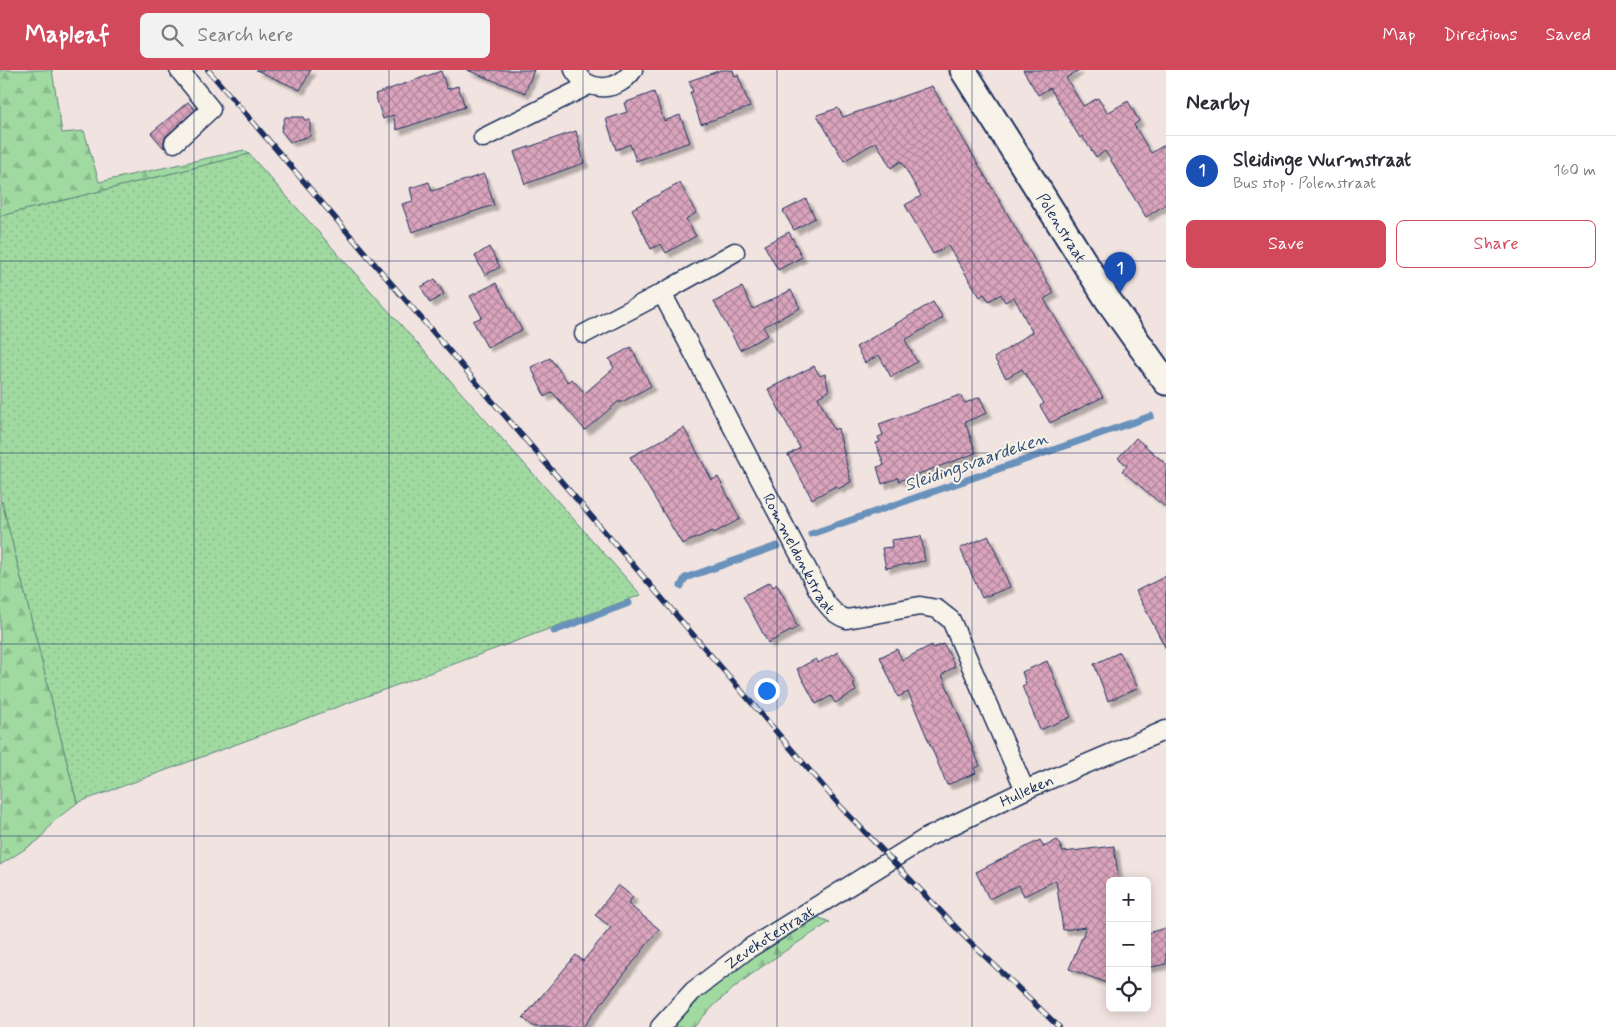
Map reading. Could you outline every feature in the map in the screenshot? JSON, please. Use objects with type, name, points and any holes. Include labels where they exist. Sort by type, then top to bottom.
[{"type":"main road","name":"Polenstraat","points":[[963,70],[1108,300],[1166,382]]},
{"type":"street","points":[[174,143],[211,109],[179,70]]},
{"type":"street","points":[[574,70],[588,84],[600,88],[612,87],[622,83],[633,70]]},
{"type":"street","points":[[483,138],[588,84]]},
{"type":"street","points":[[584,334],[735,252]]},
{"type":"street","name":"Rommeldonkstraat","points":[[662,293],[828,605],[838,616],[847,619],[920,606],[936,609],[951,620],[1025,790]]},
{"type":"street","name":"Hulleken","points":[[889,860],[961,820],[1025,790],[1166,730]]},
{"type":"street","name":"Zevekotestraat","points":[[660,1027],[693,991],[748,948],[889,860]]},
{"type":"green space","points":[[0,70],[52,70],[62,133],[84,131],[99,182],[244,150],[249,154],[0,216]]},
{"type":"green space","points":[[249,154],[641,595],[77,803],[2,502],[0,502],[0,216]]},
{"type":"green space","points":[[2,502],[77,803],[54,821],[39,840],[0,865],[0,503]]},
{"type":"green space","points":[[814,916],[830,922],[775,957],[741,982],[724,996],[694,1027],[669,1027],[706,988],[751,955]]},
{"type":"building","points":[[256,70],[311,70],[300,90]]},
{"type":"building","points":[[467,70],[534,70],[525,93]]},
{"type":"building","points":[[721,70],[733,70],[735,76],[738,75],[750,107],[701,124],[690,92],[693,92],[689,81]]},
{"type":"building","points":[[1023,70],[1079,70],[1066,78],[1083,106],[1098,98],[1107,113],[1128,101],[1139,121],[1134,125],[1151,153],[1166,144],[1166,204],[1146,217],[1105,151],[1096,157],[1082,136],[1080,138],[1050,88],[1038,95]]},
{"type":"building","points":[[441,71],[447,89],[458,86],[465,107],[397,130],[393,115],[383,119],[375,94]]},
{"type":"building","points":[[932,86],[1054,293],[1044,299],[1103,397],[1050,423],[1040,406],[1044,403],[1022,369],[1006,378],[994,358],[1032,332],[1014,297],[1005,302],[1001,294],[989,301],[984,294],[980,297],[948,246],[933,254],[905,205],[921,196],[901,161],[891,168],[876,142],[844,161],[817,115],[838,108],[843,117]]},
{"type":"building","points":[[654,92],[664,121],[680,115],[690,142],[636,161],[630,144],[616,150],[606,119],[627,112],[624,103]]},
{"type":"building","points":[[188,102],[195,110],[166,136],[164,148],[151,133]]},
{"type":"building","points":[[285,117],[304,117],[304,120],[310,120],[310,136],[290,142],[281,131]]},
{"type":"building","points":[[576,131],[584,163],[525,184],[514,152]]},
{"type":"building","points":[[484,174],[494,205],[412,232],[402,204],[413,201],[410,188],[429,182],[432,191]]},
{"type":"building","points":[[680,183],[696,213],[686,219],[696,236],[666,253],[661,244],[651,249],[632,209]]},
{"type":"building","points":[[806,199],[815,218],[794,230],[783,211]]},
{"type":"building","points":[[789,232],[802,257],[778,270],[764,245]]},
{"type":"building","points":[[489,247],[500,267],[485,275],[475,256]]},
{"type":"building","points":[[435,279],[444,294],[430,303],[421,287]]},
{"type":"building","points":[[496,283],[522,330],[487,347],[473,321],[482,317],[470,296]]},
{"type":"building","points":[[742,287],[753,309],[791,290],[800,308],[763,327],[768,335],[740,350],[714,302]]},
{"type":"building","points":[[933,302],[943,318],[905,340],[917,362],[891,377],[879,355],[865,363],[856,347]]},
{"type":"building","points":[[631,347],[651,386],[620,403],[619,401],[585,430],[552,392],[545,397],[531,367],[550,358],[568,382],[572,379],[585,393],[614,368],[609,359]]},
{"type":"building","points":[[814,366],[820,376],[825,374],[829,391],[818,397],[834,430],[838,428],[851,482],[838,489],[836,486],[812,499],[788,455],[800,448],[768,389]]},
{"type":"building","points":[[960,395],[965,403],[980,397],[987,413],[965,422],[976,453],[899,481],[898,478],[882,484],[877,467],[884,465],[876,443],[880,442],[878,437],[883,435],[879,424]]},
{"type":"building","points":[[684,428],[712,480],[718,477],[740,519],[714,533],[713,531],[682,544],[630,457]]},
{"type":"building","points":[[1136,438],[1166,464],[1166,508],[1122,471],[1127,465],[1118,458]]},
{"type":"building","points":[[921,536],[925,561],[886,568],[882,548],[892,547],[891,540]]},
{"type":"building","points":[[989,536],[1010,587],[982,598],[960,548]]},
{"type":"building","points":[[1166,576],[1166,649],[1136,591]]},
{"type":"building","points":[[770,582],[773,587],[777,584],[798,627],[768,643],[743,596]]},
{"type":"building","points":[[944,644],[955,666],[942,675],[980,766],[974,768],[976,773],[947,785],[908,692],[898,697],[880,657],[897,649],[902,660],[932,645],[933,648]]},
{"type":"building","points":[[838,652],[855,683],[853,684],[856,691],[835,703],[831,696],[816,704],[797,669],[816,659],[818,663]]},
{"type":"building","points":[[1120,652],[1138,688],[1108,701],[1094,664]]},
{"type":"building","points":[[1047,661],[1071,717],[1040,730],[1022,686],[1026,684],[1022,672]]},
{"type":"building","points":[[1040,840],[1044,847],[1057,840],[1063,852],[1114,846],[1118,877],[1106,877],[1106,983],[1069,969],[1086,927],[1063,930],[1056,880],[1024,896],[1019,885],[989,899],[976,872]]},
{"type":"building","points":[[618,885],[633,897],[628,904],[659,929],[583,1027],[534,1027],[523,1018],[576,955],[583,961],[611,927],[595,915]]},
{"type":"building","points":[[1166,928],[1166,964],[1151,967],[1151,932]]},
{"type":"waterway","name":"Sleidingsvaardeken","points":[[811,534],[1151,416]]},
{"type":"waterway","name":"Sleidingsvaardeken","points":[[681,586],[685,578],[777,546]]},
{"type":"waterway","name":"Sleidingsvaardeken","points":[[554,631],[629,603]]},
{"type":"railway","points":[[208,70],[841,807],[968,940],[1059,1027]]},
{"type":"place","name":"Sleidinge Wurmstraat","points":[[1120,293]]}]
